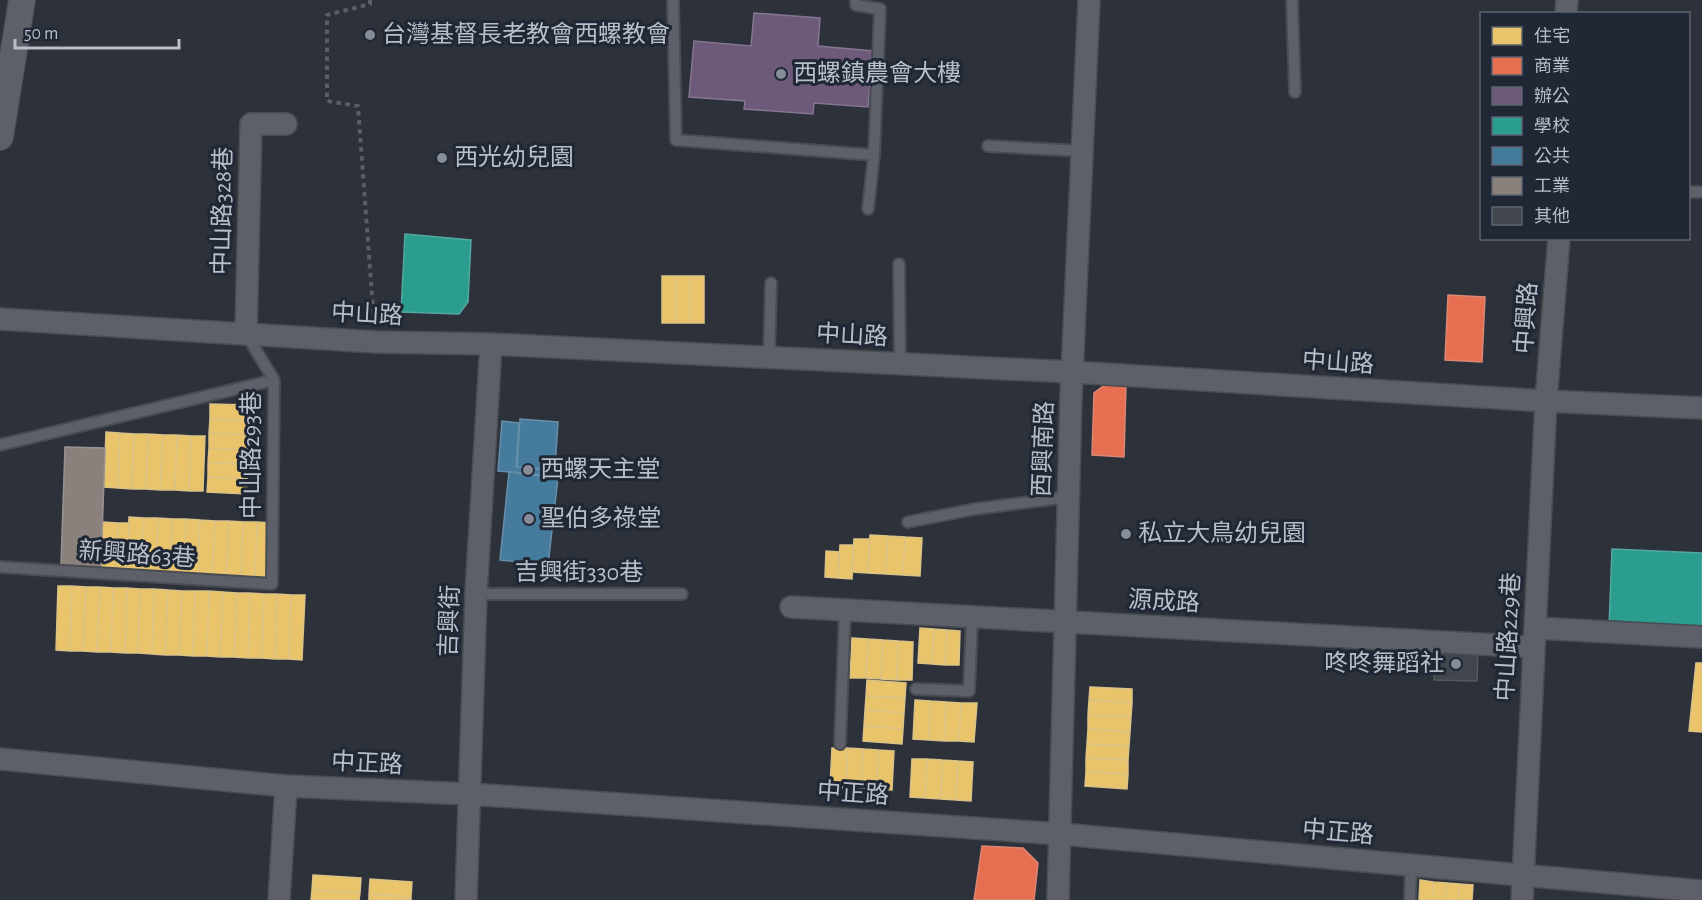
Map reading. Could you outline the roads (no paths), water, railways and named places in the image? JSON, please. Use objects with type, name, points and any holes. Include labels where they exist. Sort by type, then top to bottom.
[{"type":"street","points":[[0,137],[2,106],[22,0]]},
{"type":"street","name":"西興南路","points":[[1058,900],[1072,372],[1089,0]]},
{"type":"street","name":"中山路328巷","points":[[246,334],[251,124],[286,124]]},
{"type":"street","name":"中興路","points":[[1546,401],[1559,240]]},
{"type":"street","name":"中山路","points":[[0,319],[376,342],[491,344],[1072,372],[1546,401],[1702,408]]},
{"type":"street","name":"吉興街","points":[[466,900],[476,594],[491,344]]},
{"type":"street","name":"中山路229巷","points":[[1522,900],[1546,401]]},
{"type":"street","name":"源成路","points":[[791,607],[1066,623],[1534,638],[1702,637]]},
{"type":"street","name":"中正路","points":[[0,759],[286,786],[470,794],[1061,834],[1702,891]]},
{"type":"street","points":[[279,900],[286,786]]},
{"type":"lane","points":[[673,0],[676,140],[874,155]]},
{"type":"lane","points":[[856,0],[856,5],[880,9],[874,155],[868,209]]},
{"type":"lane","points":[[1292,0],[1295,92]]},
{"type":"lane","points":[[988,146],[1082,151]]},
{"type":"lane","points":[[899,264],[900,364]]},
{"type":"lane","points":[[769,358],[771,283]]},
{"type":"lane","name":"中山路293巷","points":[[246,334],[274,380],[272,585]]},
{"type":"lane","points":[[0,445],[274,380]]},
{"type":"lane","points":[[908,522],[975,509],[1068,497]]},
{"type":"lane","name":"新興路63巷","points":[[0,567],[272,585]]},
{"type":"lane","name":"吉興街330巷","points":[[476,594],[682,594]]},
{"type":"lane","points":[[840,744],[845,610]]},
{"type":"lane","points":[[916,689],[969,691],[972,618]]},
{"type":"lane","points":[[1410,900],[1411,865]]},
{"type":"place","name":"台灣基督長老教會西螺教會","points":[[370,35]]},
{"type":"place","name":"西螺鎮農會大樓","points":[[781,74]]},
{"type":"place","name":"西光幼兒園","points":[[442,158]]},
{"type":"place","name":"西螺天主堂","points":[[528,470]]},
{"type":"place","name":"聖伯多祿堂","points":[[529,519]]},
{"type":"place","name":"私立大鳥幼兒園","points":[[1126,534]]},
{"type":"place","name":"咚咚舞蹈社","points":[[1456,664]]}]
